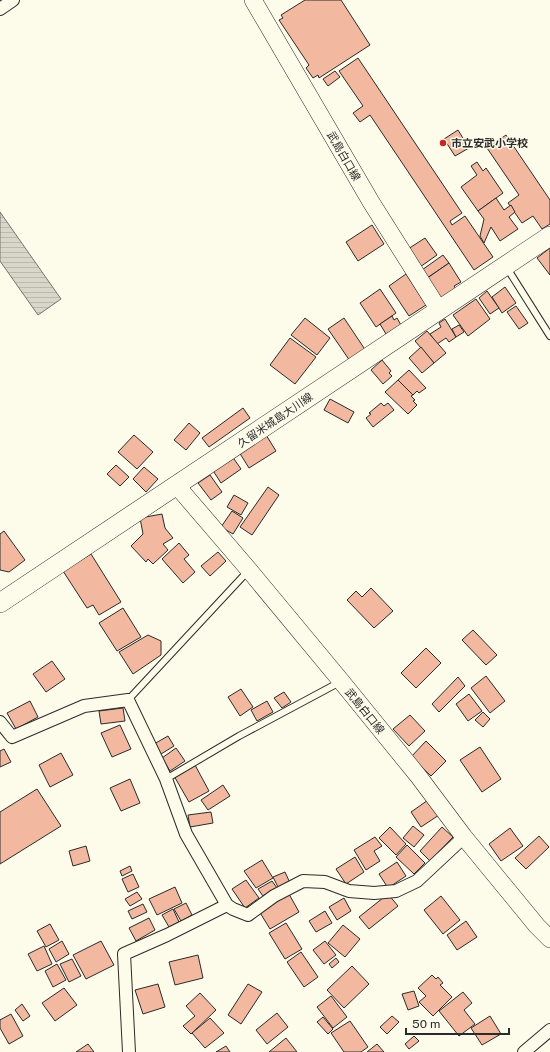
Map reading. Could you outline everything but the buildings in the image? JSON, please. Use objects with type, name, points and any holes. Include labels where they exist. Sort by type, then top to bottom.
[{"type":"main road","name":"武島白口線","points":[[253,0],[371,202],[439,310]]},
{"type":"main road","name":"久留米城島大川線","points":[[0,603],[550,236]]},
{"type":"main road","name":"武島白口線","points":[[176,486],[249,570],[341,681],[419,777],[464,837],[537,926],[550,939]]},
{"type":"street","points":[[0,9],[13,0]]},
{"type":"street","points":[[0,722],[12,737],[84,706],[128,700],[166,779],[186,834],[227,905],[248,915],[274,896],[303,881],[325,882],[349,891],[396,891],[417,881],[464,837]]},
{"type":"street","points":[[129,1052],[124,954],[167,935],[227,905]]},
{"type":"street","points":[[524,1052],[550,1030]]},
{"type":"lane","points":[[506,266],[550,336]]},
{"type":"lane","points":[[128,700],[249,570]]},
{"type":"lane","points":[[166,779],[239,736],[341,681]]},
{"type":"shaded area","points":[[0,212],[61,299],[38,315],[0,261]]},
{"type":"place","name":"市立安武小学校","points":[[443,143]]}]
